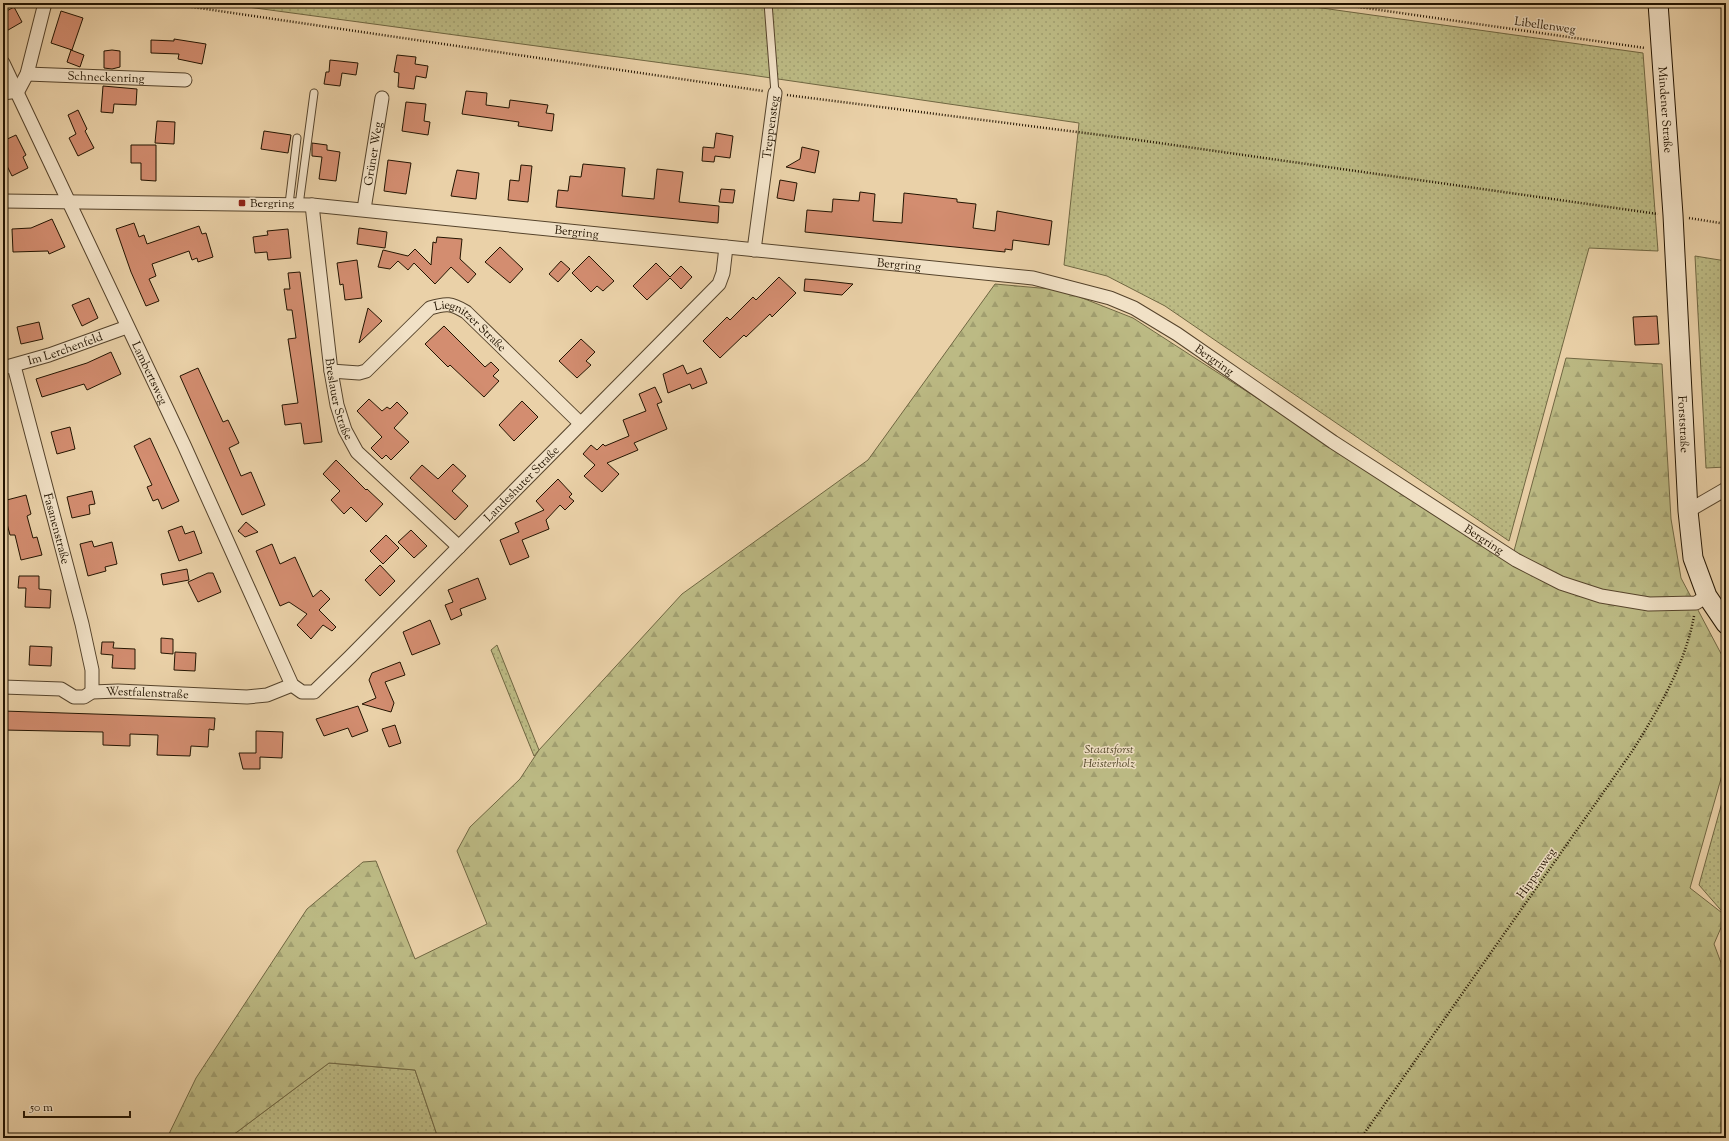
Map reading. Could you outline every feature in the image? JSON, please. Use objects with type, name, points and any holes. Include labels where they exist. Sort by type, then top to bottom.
[{"type":"street","points":[[3,93],[18,91],[27,74],[45,3]]},
{"type":"street","name":"Mindener Straße","points":[[1658,3],[1672,216]]},
{"type":"street","name":"Lambertsweg","points":[[3,62],[184,445],[292,685]]},
{"type":"street","name":"Schneckenring","points":[[27,74],[185,80]]},
{"type":"street","name":"Treppensteg","points":[[754,250],[775,93]]},
{"type":"street","name":"Grüner Weg","points":[[364,209],[382,98]]},
{"type":"street","name":"Bergring","points":[[3,201],[300,205],[364,209],[1033,278],[1110,298],[1134,308],[1176,334],[1334,442],[1522,563],[1561,583],[1601,596],[1649,604],[1701,599]]},
{"type":"street","name":"Breslauer Straße","points":[[300,205],[337,405],[345,430],[357,452],[459,547]]},
{"type":"street","name":"Forststraße","points":[[1672,216],[1688,511],[1693,558],[1701,599],[1726,624]]},
{"type":"street","name":"Landeshuter Straße","points":[[292,685],[302,692],[314,692],[459,547],[719,284],[723,273],[726,247]]},
{"type":"street","name":"Liegnitzer Straße","points":[[331,371],[359,372],[366,370],[430,308],[443,304],[454,305],[466,312],[580,423]]},
{"type":"street","name":"Im Lerchenfeld","points":[[9,367],[127,327]]},
{"type":"street","name":"Fasanenstraße","points":[[9,367],[82,624],[92,670],[92,692]]},
{"type":"street","points":[[1688,511],[1726,489]]},
{"type":"street","name":"Westfalenstraße","points":[[3,687],[61,689],[74,697],[84,697],[92,692],[118,691],[247,697],[267,696],[292,685]]},
{"type":"lane","name":"Treppensteg","points":[[768,3],[775,93]]},
{"type":"lane","points":[[300,205],[314,93]]},
{"type":"lane","points":[[297,138],[300,205]]},
{"type":"path","points":[[165,3],[775,93],[1124,138],[1726,224]]},
{"type":"path","name":"Libellenweg","points":[[1331,3],[1661,50]]},
{"type":"path","name":"Hippenweg","points":[[1361,1138],[1637,743],[1658,710],[1687,645],[1701,599]]},
{"type":"green space","points":[[218,3],[1286,3],[1643,53],[1658,251],[1589,248],[1509,541],[1165,306],[1107,276],[1064,265],[1079,123],[744,74]]},
{"type":"green space","points":[[1695,256],[1726,261],[1726,467],[1706,468]]},
{"type":"green space","name":"Staatsforst Heisterholz","points":[[995,284],[1062,290],[1133,318],[1511,562],[1566,358],[1662,364],[1671,519],[1681,578],[1726,663],[1726,761],[1690,888],[1726,916],[1714,944],[1726,976],[1726,1138],[438,1138],[415,1070],[329,1063],[229,1138],[167,1138],[196,1078],[307,909],[363,862],[376,861],[415,959],[487,924],[457,851],[470,827],[520,779],[539,750],[682,594],[868,460]]},
{"type":"green space","points":[[497,645],[539,750],[534,756],[491,650]]},
{"type":"green space","points":[[1726,788],[1726,916],[1699,885]]},
{"type":"green space","points":[[329,1063],[415,1070],[438,1138],[229,1138]]},
{"type":"building","points":[[14,7],[22,22],[3,33],[3,13]]},
{"type":"building","points":[[61,11],[83,18],[72,50],[51,43]]},
{"type":"building","points":[[174,39],[206,44],[202,64],[178,59],[179,54],[151,53],[151,40],[174,41]]},
{"type":"building","points":[[71,50],[84,55],[80,67],[67,62]]},
{"type":"building","points":[[104,51],[120,51],[120,67],[112,69],[104,68]]},
{"type":"building","points":[[397,55],[416,57],[415,64],[428,66],[426,78],[416,76],[414,89],[398,87],[399,73],[394,72]]},
{"type":"building","points":[[330,60],[358,63],[356,75],[342,73],[340,86],[324,84],[326,72],[329,72]]},
{"type":"building","points":[[103,86],[137,89],[136,105],[114,104],[113,113],[101,112]]},
{"type":"building","points":[[466,91],[487,93],[486,105],[509,108],[510,100],[548,105],[546,113],[554,114],[552,131],[518,126],[519,122],[462,114]]},
{"type":"building","points":[[406,102],[426,104],[424,121],[430,122],[428,135],[402,131]]},
{"type":"building","points":[[78,110],[87,129],[85,131],[94,148],[78,156],[69,138],[76,134],[68,115]]},
{"type":"building","points":[[157,121],[175,122],[174,144],[155,143]]},
{"type":"building","points":[[264,131],[291,135],[288,153],[261,149]]},
{"type":"building","points":[[716,133],[733,136],[730,158],[715,156],[714,162],[702,161],[703,147],[714,148]]},
{"type":"building","points":[[16,135],[26,155],[23,157],[28,168],[12,176],[3,158],[3,141]]},
{"type":"building","points":[[312,143],[327,145],[327,150],[340,152],[336,181],[319,179],[322,157],[312,156]]},
{"type":"building","points":[[131,145],[156,145],[156,181],[141,180],[141,163],[131,163]]},
{"type":"building","points":[[802,147],[819,151],[815,173],[786,167],[800,159]]},
{"type":"building","points":[[388,160],[411,163],[406,194],[384,191]]},
{"type":"building","points":[[583,164],[625,168],[622,196],[654,199],[657,169],[683,172],[679,202],[719,206],[718,223],[556,207],[558,190],[568,191],[570,176],[581,177]]},
{"type":"building","points":[[521,165],[532,166],[528,202],[508,200],[510,180],[519,181]]},
{"type":"building","points":[[457,170],[479,173],[476,199],[451,196]]},
{"type":"building","points":[[780,180],[797,183],[794,201],[777,198]]},
{"type":"building","points":[[721,189],[735,190],[733,203],[719,202]]},
{"type":"building","points":[[860,192],[875,194],[873,221],[902,223],[904,193],[957,199],[957,202],[976,204],[973,228],[995,231],[997,211],[1052,221],[1049,245],[1013,240],[1012,250],[1005,249],[1005,252],[805,232],[807,210],[832,212],[833,199],[859,201]]},
{"type":"building","points":[[52,219],[65,247],[49,254],[48,251],[13,252],[12,229],[31,228]]},
{"type":"building","points":[[134,223],[139,237],[144,235],[147,244],[199,226],[202,234],[206,233],[213,257],[198,262],[197,258],[192,260],[189,251],[152,264],[156,276],[149,279],[159,301],[146,306],[131,272],[116,229]]},
{"type":"building","points":[[359,228],[387,232],[385,248],[357,244]]},
{"type":"building","points":[[288,229],[291,258],[268,260],[267,252],[255,253],[253,237],[268,235],[267,231]]},
{"type":"building","points":[[437,237],[462,239],[460,259],[476,274],[468,283],[451,267],[435,284],[414,263],[408,270],[398,261],[390,269],[378,267],[383,250],[408,256],[415,249],[431,265],[433,242],[436,243]]},
{"type":"building","points":[[500,247],[523,269],[510,283],[485,262]]},
{"type":"building","points":[[589,256],[614,281],[603,291],[597,286],[591,292],[572,273]]},
{"type":"building","points":[[357,260],[362,298],[345,300],[343,284],[340,285],[337,263]]},
{"type":"building","points":[[561,261],[570,269],[558,282],[549,274]]},
{"type":"building","points":[[656,263],[670,277],[681,266],[692,277],[681,289],[670,278],[647,300],[633,286]]},
{"type":"building","points":[[300,272],[322,442],[304,444],[301,423],[285,425],[282,405],[298,403],[288,339],[296,338],[292,310],[287,310],[284,289],[290,289],[288,273]]},
{"type":"building","points":[[779,277],[796,293],[772,317],[770,314],[746,337],[744,335],[720,358],[703,341],[727,317],[730,320],[753,297],[756,300]]},
{"type":"building","points":[[805,279],[853,284],[842,295],[804,291]]},
{"type":"building","points":[[89,298],[98,318],[82,326],[72,305]]},
{"type":"building","points":[[368,308],[382,321],[359,343]]},
{"type":"building","points":[[1657,316],[1659,344],[1635,345],[1633,317]]},
{"type":"building","points":[[39,322],[43,339],[21,344],[17,327]]},
{"type":"building","points":[[444,326],[485,367],[491,362],[499,370],[493,376],[499,381],[484,397],[450,365],[448,367],[425,344]]},
{"type":"building","points":[[581,339],[595,352],[586,361],[591,365],[577,378],[559,361]]},
{"type":"building","points":[[111,352],[121,374],[87,390],[84,384],[42,397],[36,379],[87,363]]},
{"type":"building","points":[[683,365],[687,374],[701,368],[707,383],[692,389],[690,384],[668,393],[663,374]]},
{"type":"building","points":[[198,368],[223,422],[228,420],[239,443],[229,448],[241,476],[251,472],[265,505],[242,515],[180,376]]},
{"type":"building","points":[[655,387],[662,402],[657,404],[667,429],[634,443],[638,450],[607,463],[619,474],[602,492],[584,476],[595,465],[583,454],[591,445],[597,450],[603,444],[605,446],[629,436],[623,420],[646,411],[639,394]]},
{"type":"building","points":[[369,399],[382,411],[387,407],[390,409],[397,402],[408,413],[394,428],[409,442],[391,460],[386,455],[382,459],[371,448],[382,437],[357,411]]},
{"type":"building","points":[[522,401],[538,417],[514,441],[499,425]]},
{"type":"building","points":[[70,427],[75,449],[57,454],[51,432]]},
{"type":"building","points":[[150,438],[179,501],[162,509],[158,499],[153,501],[147,487],[152,485],[134,446]]},
{"type":"building","points":[[336,460],[366,490],[367,489],[383,504],[366,522],[351,507],[344,514],[331,500],[340,491],[323,474]]},
{"type":"building","points":[[453,464],[466,476],[452,491],[468,506],[455,520],[410,478],[422,465],[438,479]]},
{"type":"building","points":[[558,479],[572,494],[569,497],[574,501],[565,510],[560,505],[546,520],[549,529],[522,540],[529,557],[510,565],[500,540],[519,532],[515,523],[544,510],[536,501]]},
{"type":"building","points":[[92,491],[95,504],[89,505],[90,514],[72,518],[67,497]]},
{"type":"building","points":[[26,495],[31,514],[27,516],[33,538],[37,537],[42,555],[21,560],[15,535],[10,535],[3,509],[3,501]]},
{"type":"building","points":[[246,522],[258,532],[245,537],[238,531]]},
{"type":"building","points":[[182,526],[185,534],[194,531],[202,553],[179,561],[168,531]]},
{"type":"building","points":[[411,530],[427,546],[414,558],[398,542]]},
{"type":"building","points":[[386,535],[399,548],[383,564],[370,551]]},
{"type":"building","points":[[92,541],[94,547],[112,542],[117,564],[105,567],[106,571],[88,576],[80,544]]},
{"type":"building","points":[[272,544],[280,564],[295,557],[313,597],[321,590],[330,599],[319,610],[336,627],[332,631],[323,625],[311,639],[297,625],[307,614],[289,602],[280,606],[256,551]]},
{"type":"building","points":[[380,565],[395,581],[380,596],[365,580]]},
{"type":"building","points":[[187,569],[189,580],[163,585],[161,574]]},
{"type":"building","points":[[208,573],[213,573],[221,592],[198,602],[188,582]]},
{"type":"building","points":[[19,576],[39,576],[39,589],[51,590],[50,608],[25,607],[26,588],[18,588]]},
{"type":"building","points":[[478,578],[486,599],[460,609],[462,615],[451,620],[445,605],[453,602],[448,590]]},
{"type":"building","points":[[430,620],[440,644],[412,655],[403,632]]},
{"type":"building","points":[[161,638],[173,639],[173,654],[161,653]]},
{"type":"building","points":[[102,642],[114,642],[113,648],[135,649],[135,669],[112,668],[113,655],[101,654]]},
{"type":"building","points":[[30,646],[52,647],[51,666],[29,665]]},
{"type":"building","points":[[175,652],[196,653],[195,671],[174,670]]},
{"type":"building","points":[[400,662],[405,675],[385,682],[394,703],[391,712],[362,704],[376,698],[369,680],[372,673]]},
{"type":"building","points":[[358,706],[368,731],[352,737],[348,728],[324,736],[316,719]]},
{"type":"building","points":[[3,711],[215,718],[214,730],[209,729],[208,747],[191,746],[190,756],[157,755],[158,735],[130,734],[130,746],[103,745],[103,732],[3,730]]},
{"type":"building","points":[[395,725],[401,743],[389,747],[382,729]]},
{"type":"building","points":[[256,731],[283,732],[282,758],[260,757],[260,769],[243,769],[239,753],[256,753]]},
{"type":"place","name":"Bergring","points":[[242,203]]}]
